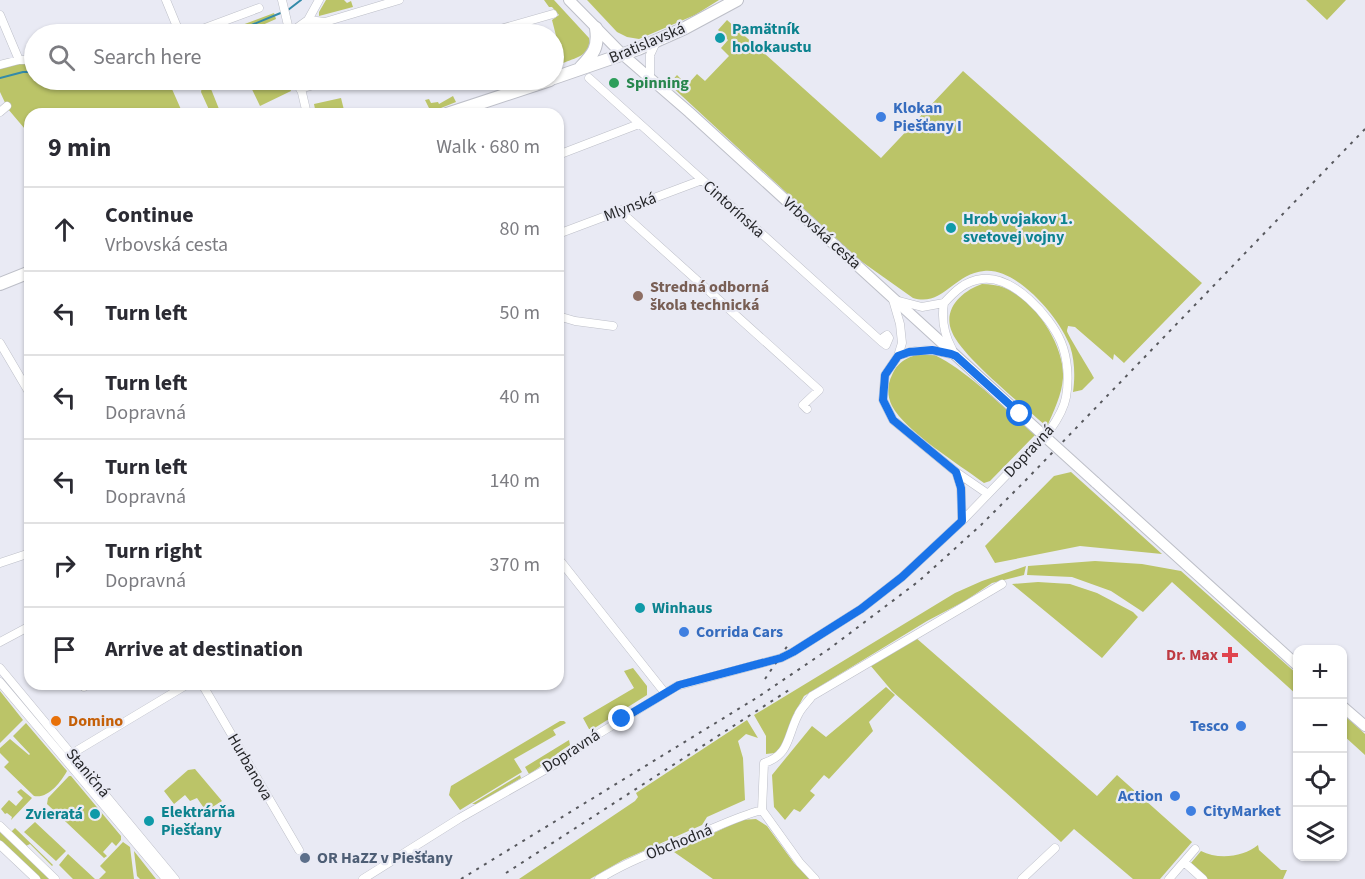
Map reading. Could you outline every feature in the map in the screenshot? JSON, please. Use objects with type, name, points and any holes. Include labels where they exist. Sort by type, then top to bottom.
[{"type":"main road","name":"Vrbovská cesta","points":[[569,0],[622,54],[1293,662]]},
{"type":"main road","name":"Bratislavská","points":[[564,75],[656,41],[737,0]]},
{"type":"main road","points":[[579,69],[594,53],[597,39],[596,28]]},
{"type":"main road","name":"Bratislavská","points":[[470,108],[521,90]]},
{"type":"main road","points":[[0,284],[24,274]]},
{"type":"main road","points":[[1347,710],[1365,726]]},
{"type":"street","points":[[166,0],[176,24]]},
{"type":"street","points":[[282,0],[288,24]]},
{"type":"street","points":[[303,24],[308,20],[320,0]]},
{"type":"street","points":[[308,20],[325,22],[399,0]]},
{"type":"street","points":[[216,24],[259,8]]},
{"type":"street","points":[[518,24],[553,14]]},
{"type":"street","points":[[0,15],[19,60]]},
{"type":"street","points":[[650,78],[650,55],[656,41]]},
{"type":"street","points":[[0,65],[24,60]]},
{"type":"street","name":"Cintorínska","points":[[589,78],[880,340]]},
{"type":"street","points":[[301,90],[305,108]]},
{"type":"street","points":[[0,112],[8,106]]},
{"type":"street","points":[[564,153],[639,124]]},
{"type":"street","name":"Mlynská","points":[[564,232],[702,180]]},
{"type":"street","points":[[620,211],[819,390],[803,405],[807,409]]},
{"type":"street","name":"Dopravná","points":[[363,879],[564,759],[595,736],[665,693],[690,681],[781,658],[793,652],[861,609],[902,577],[962,521],[1038,443],[1058,418],[1066,396],[1068,377],[1065,355],[1058,336],[1044,315],[1028,298],[1006,283],[985,278],[969,282],[944,303]]},
{"type":"street","points":[[892,298],[922,307],[944,303],[942,317],[944,328],[956,356]]},
{"type":"street","points":[[892,298],[898,313],[902,344],[898,356],[885,375],[883,400],[893,420],[956,472],[988,494]]},
{"type":"street","points":[[564,318],[613,326]]},
{"type":"street","points":[[0,343],[24,384]]},
{"type":"street","points":[[898,356],[925,350],[956,356]]},
{"type":"street","points":[[956,472],[961,488],[962,521]]},
{"type":"street","points":[[0,564],[24,555]]},
{"type":"street","points":[[564,566],[665,693]]},
{"type":"street","points":[[815,879],[800,863],[762,810],[764,763],[773,760],[784,750],[799,713],[813,696],[1002,584]]},
{"type":"street","points":[[0,642],[24,629]]},
{"type":"street","name":"Staničná","points":[[0,668],[166,879]]},
{"type":"street","name":"Staničná","points":[[0,682],[175,879]]},
{"type":"street","points":[[68,756],[178,690]]},
{"type":"street","name":"Hurbanova","points":[[206,690],[299,850]]},
{"type":"street","name":"Obchodná","points":[[599,879],[620,866],[740,816],[762,810]]},
{"type":"street","points":[[0,826],[55,879]]},
{"type":"street","points":[[0,845],[36,879]]},
{"type":"street","points":[[1022,879],[1054,848]]},
{"type":"street","points":[[1169,879],[1195,849]]},
{"type":"street","points":[[1184,862],[1203,879]]},
{"type":"green space","points":[[326,0],[344,0],[347,3],[351,1],[353,7],[319,16]]},
{"type":"green space","points":[[544,0],[554,0],[589,38],[590,43],[586,52],[564,63],[564,24],[553,24],[552,20],[559,15],[552,7],[549,7]]},
{"type":"green space","points":[[587,0],[719,0],[695,15],[639,39],[617,32]]},
{"type":"green space","points":[[1306,0],[1346,0],[1327,20]]},
{"type":"green space","points":[[274,13],[276,19],[265,24],[245,24]]},
{"type":"green space","points":[[727,20],[881,158],[963,71],[1202,283],[1124,363],[1114,354],[1113,360],[1075,327],[1068,326],[1068,334],[1094,378],[1082,390],[1073,392],[1073,358],[1065,335],[1036,296],[1023,286],[997,272],[984,271],[973,273],[932,298],[923,300],[913,298],[858,259],[669,84],[677,75],[687,85],[697,74],[705,81],[729,56],[721,48],[728,40],[718,30]]},
{"type":"green space","points":[[24,63],[24,90],[172,90],[180,108],[24,108],[24,128],[8,109],[0,92],[0,68]]},
{"type":"green space","points":[[201,90],[211,90],[219,108],[208,108]]},
{"type":"green space","points":[[252,90],[291,90],[291,91],[260,106]]},
{"type":"green space","points":[[453,96],[456,102],[441,108],[429,108],[425,100],[429,99],[431,103],[438,102],[439,104]]},
{"type":"green space","points":[[341,98],[344,108],[315,108],[314,104]]},
{"type":"green space","points":[[982,284],[1005,288],[1027,303],[1046,326],[1059,352],[1063,378],[1059,397],[1047,427],[968,355],[952,332],[950,316],[956,302],[967,291]]},
{"type":"green space","points":[[930,353],[943,359],[970,378],[1035,435],[990,481],[984,483],[920,437],[892,406],[888,387],[898,365],[907,358]]},
{"type":"green space","points":[[1071,472],[1162,554],[1080,546],[995,563],[985,546],[1054,476]]},
{"type":"green space","points":[[1095,561],[1142,564],[1181,571],[1293,670],[1293,691],[1172,582],[1143,612],[1111,591],[1072,577],[1027,575],[1028,566]]},
{"type":"green space","points":[[1026,566],[1024,575],[992,583],[804,696],[792,718],[783,745],[775,753],[766,754],[766,736],[754,715],[955,593]]},
{"type":"green space","points":[[1038,582],[1070,584],[1097,593],[1138,617],[1102,658],[1012,584]]},
{"type":"green space","points":[[915,637],[1097,796],[1117,775],[1192,842],[1160,879],[1133,879],[1074,829],[1061,842],[892,691],[870,665]]},
{"type":"green space","points":[[633,668],[647,686],[647,695],[593,729],[589,729],[583,718],[634,688],[624,671]]},
{"type":"green space","points":[[886,687],[895,695],[869,722],[873,731],[829,779],[824,775],[810,791],[815,795],[800,812],[794,809],[785,820],[774,807],[772,775],[812,726],[826,737]]},
{"type":"green space","points":[[0,691],[23,720],[0,743]]},
{"type":"green space","points":[[1347,718],[1365,734],[1365,755],[1347,739]]},
{"type":"green space","points":[[747,720],[758,738],[746,734],[738,741],[743,758],[745,800],[707,817],[702,825],[623,860],[590,879],[519,879],[635,801],[638,797],[636,793]]},
{"type":"green space","points":[[560,721],[566,723],[553,730],[556,735],[514,759],[522,772],[460,810],[449,795],[451,786]]},
{"type":"green space","points":[[26,723],[67,771],[54,789],[44,795],[34,796],[4,767],[9,762],[0,753],[0,748],[10,739],[30,754],[13,736]]},
{"type":"green space","points":[[569,740],[570,745],[529,774],[525,767]]},
{"type":"green space","points":[[195,769],[222,801],[206,811],[197,798],[190,801],[185,795],[174,804],[164,791],[188,770]]},
{"type":"green space","points":[[520,775],[521,778],[477,804],[472,804]]},
{"type":"green space","points":[[69,776],[121,836],[116,846],[112,842],[103,852],[107,856],[104,858],[47,804],[48,798]]},
{"type":"green space","points":[[21,789],[32,798],[11,820],[12,817],[1,809],[9,800],[16,806],[23,798],[17,792]]},
{"type":"green space","points":[[756,819],[767,826],[794,863],[810,879],[713,879],[674,852],[741,820]]},
{"type":"green space","points":[[35,822],[66,851],[56,861],[24,832]]},
{"type":"green space","points":[[15,828],[52,866],[30,844],[26,846],[11,832]]},
{"type":"green space","points":[[0,832],[50,879],[41,879],[0,840]]},
{"type":"green space","points":[[123,842],[130,847],[134,879],[99,879],[106,872],[100,866]]},
{"type":"green space","points":[[1258,845],[1259,850],[1281,870],[1287,870],[1283,879],[1208,879],[1190,864],[1201,851],[1215,856],[1231,856],[1246,852]]},
{"type":"green space","points":[[134,851],[156,879],[140,879],[137,876]]},
{"type":"green space","points":[[68,854],[95,879],[73,879],[59,865]]},
{"type":"waterway","points":[[288,10],[301,0]]},
{"type":"waterway","points":[[254,24],[283,12]]},
{"type":"waterway","points":[[0,78],[24,72]]},
{"type":"railway","points":[[461,879],[758,697],[829,649],[919,581],[1023,483],[1365,129]]},
{"type":"railway","points":[[765,679],[788,645]]},
{"type":"railway","points":[[506,873],[789,690]]},
{"type":"place","name":"Pamätník holokaustu","points":[[720,38]]},
{"type":"place","name":"Spinning","points":[[614,83]]},
{"type":"place","name":"Klokan Piešťany I","points":[[881,117]]},
{"type":"place","name":"Hrob vojakov 1. svetovej vojny","points":[[951,228]]},
{"type":"place","name":"Stredná odborná škola technická","points":[[638,296]]},
{"type":"place","name":"Winhaus","points":[[640,608]]},
{"type":"place","name":"Corrida Cars","points":[[684,632]]},
{"type":"place","name":"Dr. Max","points":[[1230,655]]},
{"type":"place","name":"Domino","points":[[56,721]]},
{"type":"place","name":"Tesco","points":[[1241,726]]},
{"type":"place","name":"Action","points":[[1175,796]]},
{"type":"place","name":"CityMarket","points":[[1191,811]]},
{"type":"place","name":"Zvieratá","points":[[95,814]]},
{"type":"place","name":"Elektrárňa Piešťany","points":[[149,821]]},
{"type":"place","name":"OR HaZZ v Piešťany","points":[[305,858]]},
{"type":"route","points":[[622,719],[679,685],[781,658],[793,652],[861,609],[902,577],[962,521],[961,488],[956,472],[893,420],[883,400],[885,375],[898,356],[925,350],[956,356],[1020,414]]}]
